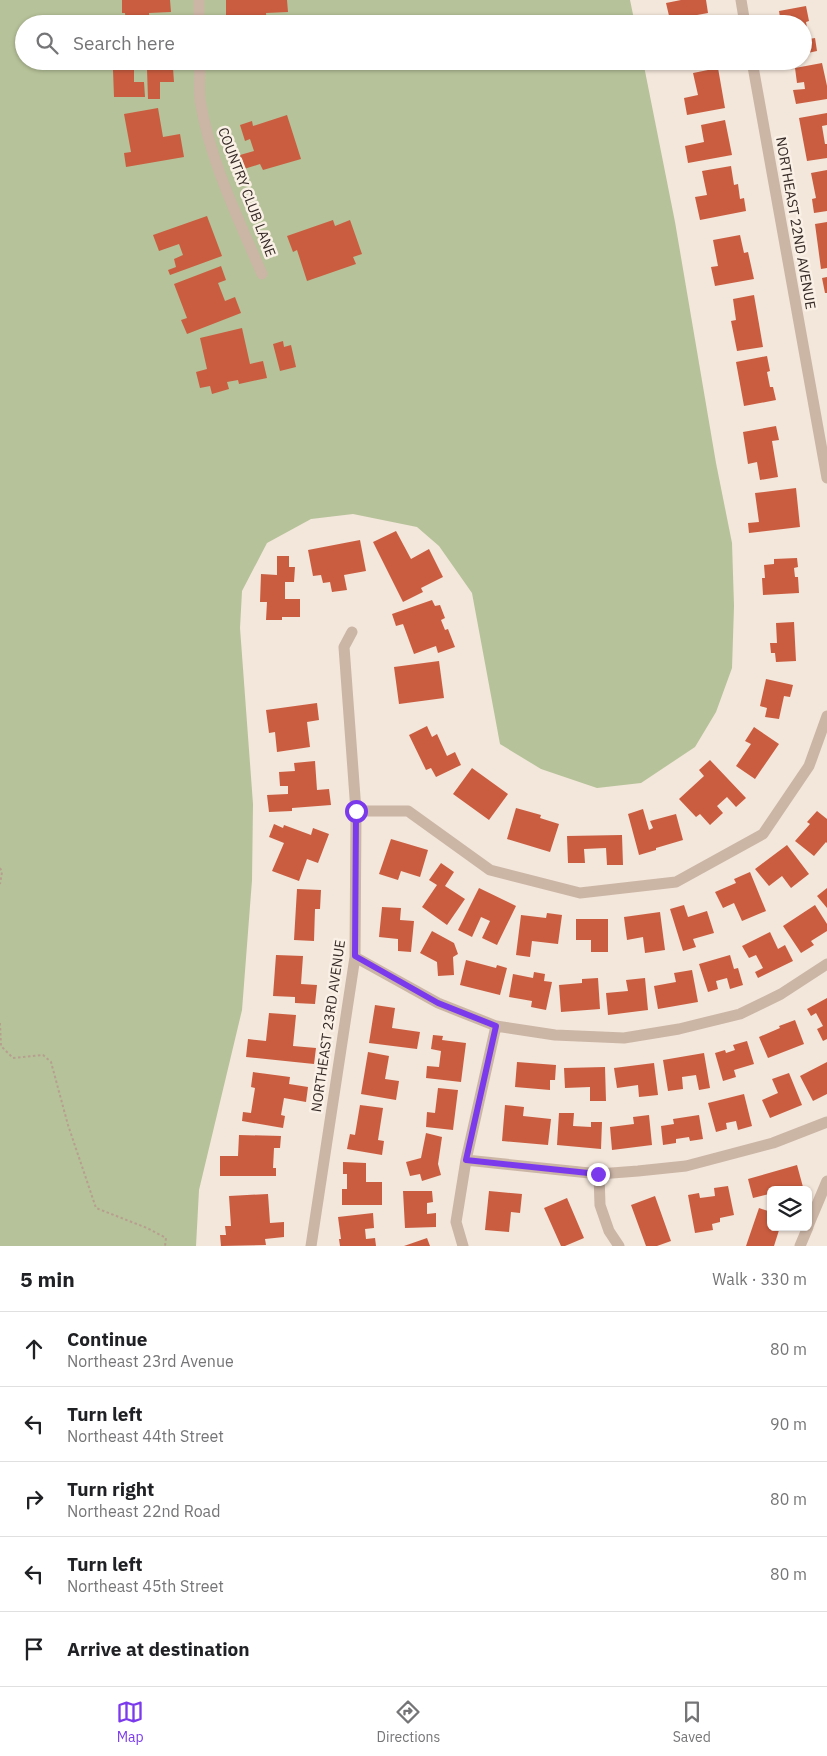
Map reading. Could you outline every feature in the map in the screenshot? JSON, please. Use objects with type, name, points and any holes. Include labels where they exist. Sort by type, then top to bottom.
[{"type":"street","points":[[199,0],[199,15]]},
{"type":"street","points":[[740,0],[743,15]]},
{"type":"street","name":"COUNTRY CLUB LANE","points":[[200,70],[200,98],[208,138],[237,216],[262,274]]},
{"type":"street","name":"NORTHEAST 22ND AVENUE","points":[[754,70],[827,478]]},
{"type":"street","name":"NORTHEAST 23RD AVENUE","points":[[311,1246],[355,956],[356,811],[344,646],[352,632]]},
{"type":"street","points":[[356,811],[408,811],[490,870],[580,893],[676,882],[763,834],[810,766],[827,716]]},
{"type":"street","points":[[355,956],[438,1003],[496,1026],[555,1035],[624,1038],[679,1029],[740,1014],[781,994],[827,964]]},
{"type":"street","points":[[463,1246],[456,1222],[466,1160],[496,1026]]},
{"type":"street","points":[[466,1160],[598,1174],[686,1166],[773,1143],[827,1122]]},
{"type":"street","points":[[598,1174],[600,1206],[609,1231],[619,1246]]},
{"type":"street","points":[[812,1217],[827,1181]]},
{"type":"street","points":[[800,1246],[806,1231]]},
{"type":"path","points":[[0,868],[2,872],[0,884]]},
{"type":"path","points":[[0,1023],[1,1046],[13,1058],[43,1056],[51,1062],[68,1125],[96,1208],[147,1228],[166,1238],[165,1246]]},
{"type":"green space","points":[[0,0],[630,0],[633,15],[15,15],[15,70],[645,70],[675,222],[716,463],[732,543],[734,606],[732,668],[716,712],[695,747],[641,783],[597,788],[541,769],[500,744],[472,593],[439,546],[417,527],[353,514],[311,519],[267,543],[242,591],[240,628],[253,804],[252,880],[242,1010],[199,1190],[196,1246],[0,1246]]},
{"type":"building","points":[[122,0],[170,0],[171,12],[149,13],[149,15],[125,15],[125,13],[122,13]]},
{"type":"building","points":[[226,0],[287,0],[288,12],[266,13],[266,15],[226,15]]},
{"type":"building","points":[[681,0],[706,0],[708,13],[669,15],[666,3]]},
{"type":"building","points":[[806,6],[808,15],[780,15],[779,11]]},
{"type":"building","points":[[812,38],[815,38],[817,51],[812,52]]},
{"type":"building","points":[[822,63],[827,86],[827,99],[796,104],[793,90],[805,89],[804,82],[797,83],[795,70],[812,70],[812,65]]},
{"type":"building","points":[[113,70],[134,70],[134,82],[144,82],[145,97],[114,97]]},
{"type":"building","points":[[147,70],[173,70],[174,82],[160,82],[160,99],[148,99]]},
{"type":"building","points":[[718,70],[725,108],[687,115],[684,98],[698,95],[693,73]]},
{"type":"building","points":[[158,108],[163,137],[180,134],[184,157],[126,167],[124,153],[131,152],[124,114]]},
{"type":"building","points":[[827,113],[827,125],[822,126],[825,144],[827,144],[827,158],[807,161],[799,118]]},
{"type":"building","points":[[287,115],[301,159],[263,170],[260,164],[244,169],[240,155],[254,151],[250,139],[245,141],[240,125],[252,121],[253,126]]},
{"type":"building","points":[[725,120],[732,155],[688,163],[685,146],[704,142],[701,125]]},
{"type":"building","points":[[731,166],[734,185],[738,184],[740,199],[744,198],[746,211],[700,220],[695,197],[707,195],[702,171]]},
{"type":"building","points":[[827,170],[827,211],[814,213],[812,199],[816,198],[811,173]]},
{"type":"building","points":[[207,216],[222,256],[170,275],[168,270],[176,267],[174,259],[183,255],[179,244],[159,251],[153,235]]},
{"type":"building","points":[[333,220],[335,226],[350,220],[362,254],[353,257],[356,264],[307,281],[297,250],[293,252],[287,236]]},
{"type":"building","points":[[827,222],[827,268],[821,269],[815,224]]},
{"type":"building","points":[[740,235],[744,253],[748,252],[754,279],[715,286],[711,267],[718,266],[713,240]]},
{"type":"building","points":[[221,266],[226,280],[218,283],[225,301],[235,297],[241,313],[187,334],[181,320],[187,318],[174,284]]},
{"type":"building","points":[[827,277],[827,293],[825,293],[822,278]]},
{"type":"building","points":[[754,295],[763,347],[737,351],[731,321],[736,320],[733,299]]},
{"type":"building","points":[[242,328],[250,364],[263,361],[267,378],[239,384],[238,380],[227,382],[229,389],[212,394],[210,386],[200,388],[196,372],[207,369],[200,338]]},
{"type":"building","points":[[283,341],[284,347],[291,345],[296,367],[280,371],[273,344]]},
{"type":"building","points":[[767,356],[770,371],[767,372],[770,387],[773,387],[776,400],[744,406],[736,362]]},
{"type":"building","points":[[776,426],[779,440],[772,441],[778,477],[760,480],[757,462],[748,464],[743,432]]},
{"type":"building","points":[[796,488],[800,527],[749,533],[748,523],[759,522],[755,493]]},
{"type":"building","points":[[396,531],[411,559],[429,549],[443,577],[421,588],[423,592],[403,602],[373,542]]},
{"type":"building","points":[[360,540],[366,571],[344,575],[347,590],[332,592],[330,582],[323,583],[321,575],[313,576],[308,550]]},
{"type":"building","points":[[277,556],[289,556],[289,567],[295,567],[294,582],[285,582],[285,599],[300,599],[300,617],[282,617],[282,620],[266,620],[267,602],[260,602],[261,574],[277,575]]},
{"type":"building","points":[[797,558],[798,567],[794,568],[795,577],[798,577],[799,593],[763,595],[762,578],[765,578],[764,565],[774,564],[774,559]]},
{"type":"building","points":[[432,600],[435,606],[440,605],[445,618],[441,620],[445,630],[448,629],[455,647],[438,653],[436,646],[414,654],[403,624],[396,626],[392,614]]},
{"type":"building","points":[[794,622],[796,661],[776,662],[775,653],[771,653],[770,643],[777,643],[776,623]]},
{"type":"building","points":[[439,661],[444,698],[399,704],[394,667]]},
{"type":"building","points":[[766,679],[793,685],[790,697],[784,696],[779,719],[765,717],[767,708],[760,706]]},
{"type":"building","points":[[317,703],[319,720],[307,722],[310,747],[277,752],[275,732],[269,733],[266,710]]},
{"type":"building","points":[[427,726],[432,737],[437,734],[447,756],[455,752],[461,765],[436,777],[431,768],[426,770],[409,735]]},
{"type":"building","points":[[754,727],[779,744],[755,779],[736,766],[751,744],[745,741]]},
{"type":"building","points":[[710,760],[746,798],[736,807],[727,797],[717,806],[723,813],[710,825],[700,814],[696,817],[679,799],[704,776],[699,770]]},
{"type":"building","points":[[315,761],[317,790],[329,789],[331,805],[292,808],[292,811],[269,812],[267,795],[288,794],[288,786],[280,786],[279,772],[295,771],[294,763]]},
{"type":"building","points":[[472,768],[508,794],[489,820],[453,794]]},
{"type":"building","points":[[516,808],[541,815],[540,818],[559,824],[550,852],[507,839]]},
{"type":"building","points":[[643,809],[649,830],[653,828],[650,821],[676,814],[683,840],[639,855],[628,814]]},
{"type":"building","points":[[817,811],[827,819],[827,843],[814,856],[795,841],[810,824],[807,822]]},
{"type":"building","points":[[274,824],[283,828],[284,825],[311,835],[313,828],[329,834],[318,863],[307,859],[299,881],[272,871],[284,843],[269,837]]},
{"type":"building","points":[[622,835],[623,865],[607,865],[606,848],[584,849],[585,863],[568,863],[567,836]]},
{"type":"building","points":[[391,839],[428,850],[420,877],[401,871],[398,880],[379,874]]},
{"type":"building","points":[[787,845],[809,874],[791,888],[782,876],[769,886],[755,869]]},
{"type":"building","points":[[441,863],[454,872],[445,886],[465,899],[447,925],[422,907],[437,885],[429,880]]},
{"type":"building","points":[[750,872],[766,911],[742,921],[734,903],[723,908],[715,892],[736,883],[734,879]]},
{"type":"building","points":[[479,888],[516,906],[497,945],[482,938],[490,921],[481,917],[472,937],[458,930]]},
{"type":"building","points":[[827,888],[827,908],[817,896]]},
{"type":"building","points":[[297,889],[321,890],[320,909],[315,909],[314,941],[294,940]]},
{"type":"building","points":[[684,905],[688,917],[707,911],[714,933],[693,939],[696,947],[683,951],[670,909]]},
{"type":"building","points":[[815,905],[827,924],[827,931],[811,941],[814,945],[801,953],[783,926]]},
{"type":"building","points":[[382,907],[401,908],[400,920],[414,921],[411,952],[398,951],[398,939],[379,937]]},
{"type":"building","points":[[660,912],[665,950],[645,953],[643,937],[627,940],[624,917]]},
{"type":"building","points":[[547,913],[562,915],[558,944],[532,941],[530,957],[516,955],[521,915],[546,918]]},
{"type":"building","points":[[576,919],[608,919],[608,952],[591,952],[591,940],[576,940]]},
{"type":"building","points":[[432,931],[454,943],[458,954],[453,957],[454,975],[438,976],[437,962],[420,953]]},
{"type":"building","points":[[770,932],[778,949],[785,945],[793,961],[758,978],[755,972],[763,968],[756,955],[749,958],[742,946]]},
{"type":"building","points":[[276,955],[303,956],[301,984],[317,985],[315,1004],[295,1003],[295,997],[273,996]]},
{"type":"building","points":[[730,955],[734,969],[738,968],[743,985],[730,989],[727,978],[716,981],[718,989],[708,992],[699,964]]},
{"type":"building","points":[[466,960],[496,968],[497,965],[507,968],[500,995],[460,985]]},
{"type":"building","points":[[692,970],[698,1002],[658,1009],[654,986],[676,982],[674,973]]},
{"type":"building","points":[[534,972],[545,974],[544,981],[552,982],[546,1010],[531,1007],[532,1001],[509,997],[513,974],[533,978]]},
{"type":"building","points":[[598,978],[600,1009],[561,1012],[559,985],[582,983],[582,979]]},
{"type":"building","points":[[645,978],[648,1010],[608,1015],[606,993],[628,991],[626,980]]},
{"type":"building","points":[[827,998],[827,1039],[823,1041],[817,1029],[823,1026],[816,1013],[811,1016],[807,1009]]},
{"type":"building","points":[[375,1005],[395,1008],[392,1028],[420,1032],[417,1049],[369,1043]]},
{"type":"building","points":[[269,1013],[296,1015],[293,1046],[316,1048],[314,1064],[246,1057],[248,1039],[266,1041]]},
{"type":"building","points":[[795,1020],[804,1044],[768,1058],[759,1037]]},
{"type":"building","points":[[433,1035],[443,1036],[442,1040],[466,1043],[461,1082],[426,1078],[427,1066],[439,1067],[441,1051],[431,1049]]},
{"type":"building","points":[[747,1041],[754,1064],[734,1070],[736,1077],[723,1081],[715,1053],[725,1050],[726,1053],[735,1050],[733,1045]]},
{"type":"building","points":[[368,1052],[389,1056],[385,1079],[399,1081],[396,1100],[361,1094]]},
{"type":"building","points":[[704,1053],[710,1088],[699,1090],[696,1075],[682,1077],[683,1089],[668,1091],[663,1060]]},
{"type":"building","points":[[517,1062],[556,1065],[555,1080],[550,1080],[550,1090],[515,1087]]},
{"type":"building","points":[[827,1062],[827,1094],[813,1101],[800,1076]]},
{"type":"building","points":[[654,1063],[658,1095],[639,1097],[638,1085],[617,1088],[614,1068]]},
{"type":"building","points":[[605,1067],[606,1101],[590,1101],[590,1087],[565,1088],[564,1068]]},
{"type":"building","points":[[253,1072],[290,1077],[289,1084],[308,1087],[306,1102],[284,1098],[281,1115],[285,1116],[283,1128],[242,1121],[243,1112],[251,1113],[255,1088],[251,1087]]},
{"type":"building","points":[[789,1073],[802,1105],[770,1118],[762,1100],[778,1093],[772,1079]]},
{"type":"building","points":[[438,1088],[458,1090],[453,1130],[426,1127],[427,1112],[435,1113]]},
{"type":"building","points":[[744,1094],[752,1126],[738,1130],[736,1121],[726,1123],[727,1129],[716,1132],[708,1103]]},
{"type":"building","points":[[360,1105],[383,1108],[378,1140],[384,1141],[382,1155],[347,1149],[350,1134],[355,1135]]},
{"type":"building","points":[[505,1105],[524,1107],[523,1116],[551,1119],[548,1145],[502,1141]]},
{"type":"building","points":[[559,1113],[574,1113],[573,1126],[591,1127],[591,1122],[602,1122],[601,1149],[557,1145]]},
{"type":"building","points":[[649,1115],[652,1145],[612,1150],[610,1127],[634,1124],[633,1117]]},
{"type":"building","points":[[699,1115],[703,1139],[690,1141],[689,1137],[676,1139],[676,1143],[663,1145],[661,1126],[674,1124],[673,1119]]},
{"type":"building","points":[[426,1133],[442,1137],[438,1164],[441,1175],[422,1181],[420,1174],[410,1176],[406,1162],[421,1158]]},
{"type":"building","points":[[239,1135],[281,1136],[280,1148],[274,1148],[273,1168],[276,1168],[276,1176],[220,1176],[220,1156],[238,1156]]},
{"type":"building","points":[[343,1162],[366,1163],[366,1182],[382,1182],[382,1205],[342,1205],[342,1189],[347,1189],[347,1174],[343,1174]]},
{"type":"building","points":[[797,1165],[803,1186],[767,1186],[767,1194],[753,1198],[748,1179]]},
{"type":"building","points":[[728,1186],[734,1215],[720,1218],[720,1222],[712,1224],[713,1230],[695,1233],[688,1195],[699,1193],[700,1198],[715,1196],[714,1188]]},
{"type":"building","points":[[403,1191],[432,1191],[433,1202],[427,1203],[427,1214],[436,1213],[436,1227],[405,1228]]},
{"type":"building","points":[[489,1191],[522,1194],[520,1213],[511,1212],[509,1232],[485,1230]]},
{"type":"building","points":[[268,1194],[270,1223],[284,1222],[284,1237],[265,1239],[266,1245],[221,1246],[220,1235],[226,1235],[225,1226],[231,1226],[229,1196]]},
{"type":"building","points":[[655,1196],[671,1241],[657,1246],[646,1246],[631,1205]]},
{"type":"building","points":[[567,1198],[584,1238],[561,1246],[544,1208]]},
{"type":"building","points":[[759,1208],[767,1211],[767,1231],[779,1231],[774,1246],[746,1246]]},
{"type":"building","points":[[373,1213],[374,1228],[365,1229],[366,1239],[375,1238],[376,1246],[340,1246],[338,1217]]},
{"type":"building","points":[[427,1238],[430,1246],[404,1246]]},
{"type":"route","points":[[356,811],[355,956],[438,1003],[496,1026],[466,1160],[598,1174]]}]
